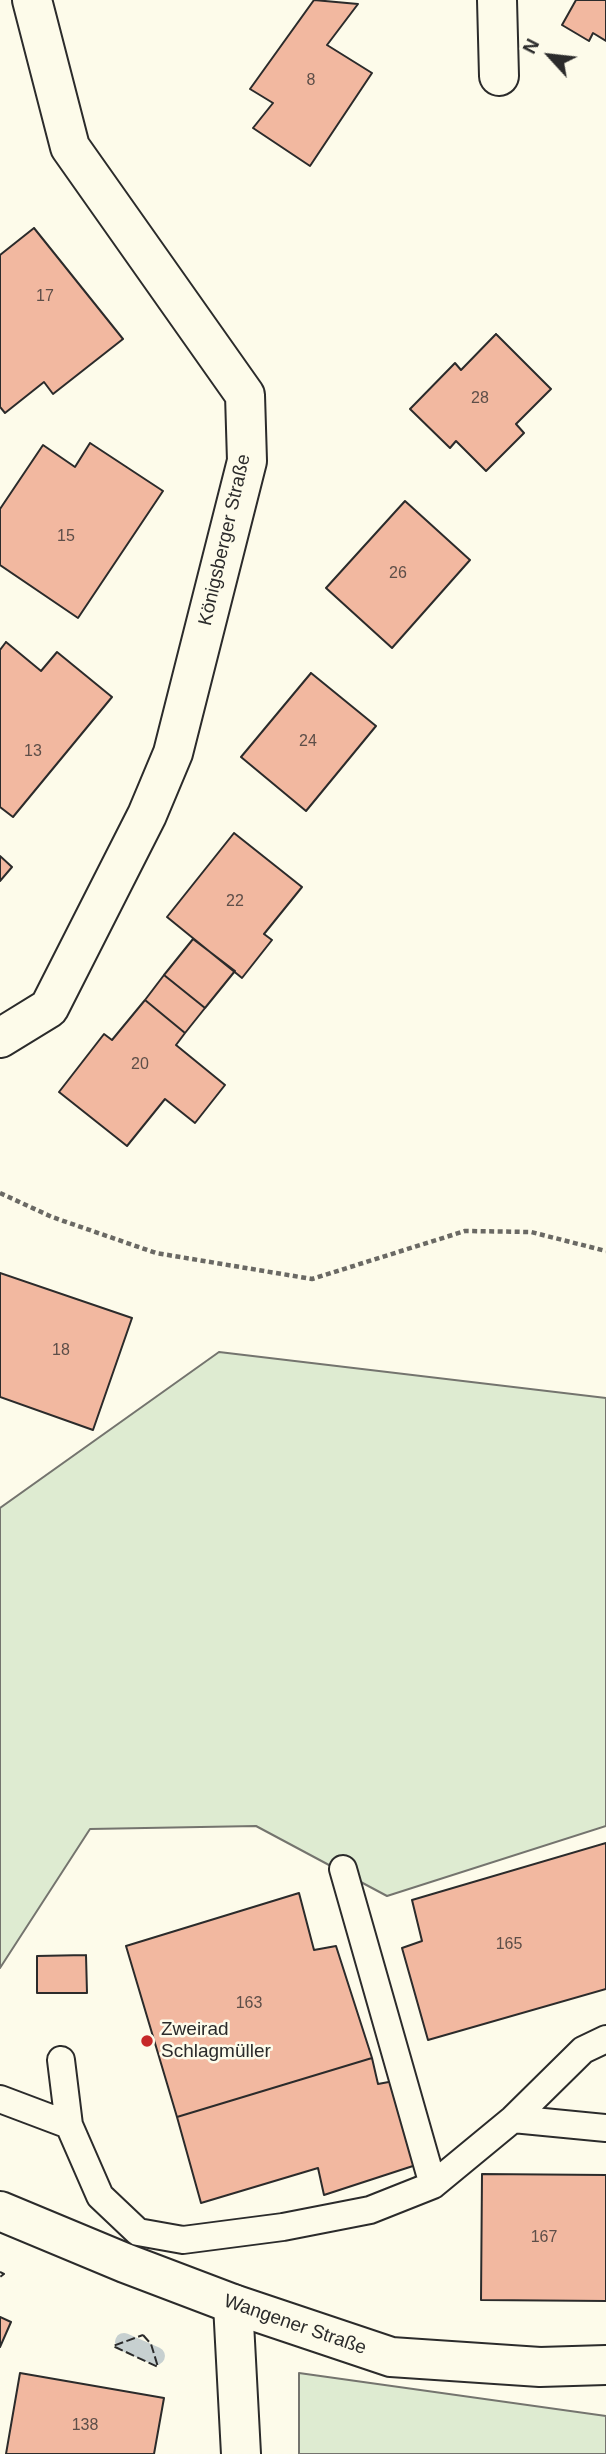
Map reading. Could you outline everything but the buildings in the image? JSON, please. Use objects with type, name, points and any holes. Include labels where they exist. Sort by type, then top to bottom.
[{"type":"street","name":"Königsberger Straße","points":[[0,1038],[49,1008],[147,815],[173,753],[247,461],[245,395],[70,147],[32,0]]},
{"type":"street","points":[[497,0],[499,76]]},
{"type":"street","name":"Wangener Straße","points":[[0,2211],[132,2248],[233,2304],[391,2357],[540,2367],[606,2365]]},
{"type":"street","points":[[233,2304],[241,2454]]},
{"type":"lane","points":[[343,1869],[433,2185]]},
{"type":"lane","points":[[61,2060],[69,2125],[100,2196],[132,2248],[283,2227],[370,2210],[433,2185],[513,2119],[583,2050],[606,2039]]},
{"type":"lane","points":[[0,2099],[69,2125]]},
{"type":"lane","points":[[513,2119],[606,2128]]},
{"type":"path","points":[[0,1193],[52,1217],[156,1254],[312,1279],[465,1231],[531,1232],[606,1251]]},
{"type":"green space","points":[[219,1352],[606,1398],[606,1826],[387,1896],[256,1826],[90,1829],[0,1968],[0,1508]]},
{"type":"green space","points":[[299,2373],[606,2416],[606,2454],[299,2454]]},
{"type":"waterway","points":[[124,2342],[156,2356]]},
{"type":"fence","points":[[0,2272],[4,2274],[0,2277]]},
{"type":"fence","points":[[143,2335],[151,2344],[158,2367],[113,2346],[143,2335]]},
{"type":"place","name":"Zweirad Schlagmüller","points":[[147,2041]]}]
